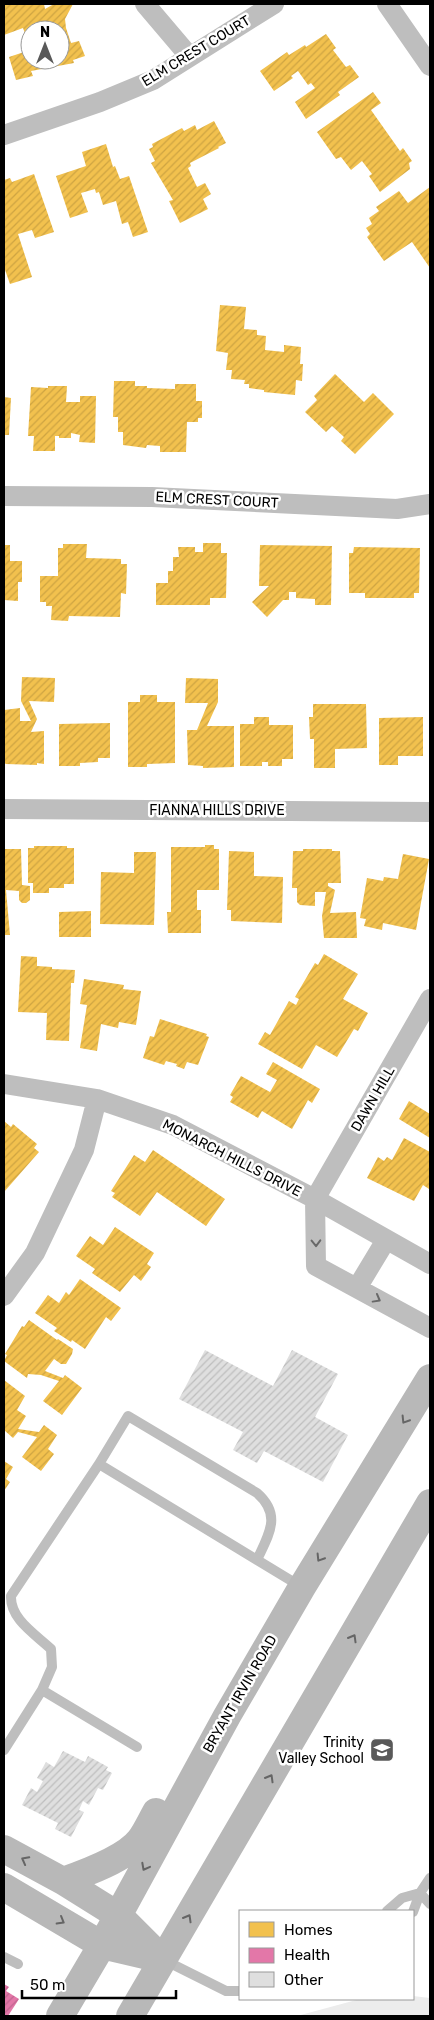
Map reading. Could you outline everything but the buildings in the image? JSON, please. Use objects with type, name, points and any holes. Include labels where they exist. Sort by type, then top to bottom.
[{"type":"main road","name":"BRYANT IRVIN ROAD","points":[[60,2016],[119,1916],[227,1716],[302,1587],[430,1378]]},
{"type":"main road","points":[[130,2016],[430,1503]]},
{"type":"main road","points":[[63,1880],[94,1871],[120,1856],[139,1841],[194,1745],[227,1716]]},
{"type":"main road","points":[[4,1849],[63,1880],[119,1916],[163,1960]]},
{"type":"main road","points":[[4,1887],[102,1945],[163,1960]]},
{"type":"street","points":[[145,4],[190,57]]},
{"type":"street","name":"ELM CREST COURT","points":[[4,135],[100,102],[144,83],[190,57],[274,4]]},
{"type":"street","points":[[387,4],[430,66]]},
{"type":"street","name":"ELM CREST COURT","points":[[4,496],[152,497],[396,509],[430,504]]},
{"type":"street","name":"FIANNA HILLS DRIVE","points":[[4,809],[430,812]]},
{"type":"street","name":"DAWN HILL","points":[[314,1199],[430,999]]},
{"type":"street","name":"MONARCH HILLS DRIVE","points":[[4,1084],[98,1099],[173,1125],[314,1199],[430,1264]]},
{"type":"street","points":[[4,1296],[35,1253],[84,1150],[98,1099]]},
{"type":"street","name":"MONARCH HILLS DRIVE","points":[[314,1199],[316,1266],[430,1328]]},
{"type":"street","points":[[357,1288],[386,1240]]},
{"type":"lane","points":[[4,1750],[42,1690],[52,1667],[51,1649],[15,1615],[11,1605],[11,1596],[99,1464],[128,1416],[257,1492],[268,1502],[273,1518],[269,1535],[257,1560]]},
{"type":"lane","points":[[99,1464],[302,1587]]},
{"type":"lane","points":[[42,1690],[137,1747]]},
{"type":"lane","points":[[414,1910],[420,1893],[430,1878]]},
{"type":"lane","points":[[420,1893],[430,1904]]},
{"type":"lane","points":[[388,1910],[402,1898],[420,1893]]},
{"type":"lane","points":[[4,1956],[18,1964]]},
{"type":"lane","points":[[163,1960],[226,1991],[239,1991]]},
{"type":"shaded area","points":[[414,1996],[430,1998],[430,2016],[297,2016],[356,2000],[414,2000]]},
{"type":"place","name":"Trinity Valley School","points":[[382,1750]]}]
